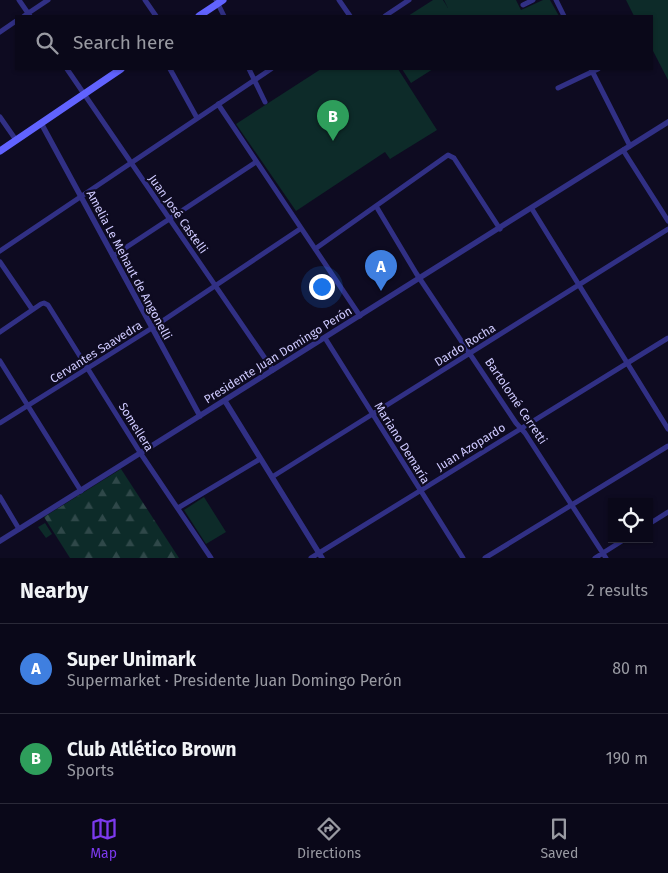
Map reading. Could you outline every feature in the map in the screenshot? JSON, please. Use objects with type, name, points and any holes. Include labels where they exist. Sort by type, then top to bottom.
[{"type":"main road","points":[[200,15],[219,1]]},
{"type":"main road","points":[[0,150],[120,70]]},
{"type":"street","points":[[19,0],[27,15],[48,0]]},
{"type":"street","points":[[145,0],[155,15]]},
{"type":"street","points":[[339,0],[348,15]]},
{"type":"street","points":[[386,15],[409,0]]},
{"type":"street","points":[[522,5],[533,0]]},
{"type":"street","points":[[556,0],[564,15]]},
{"type":"street","points":[[219,1],[224,15]]},
{"type":"street","points":[[0,32],[15,22]]},
{"type":"street","name":"Juan José Castelli","points":[[68,70],[273,370]]},
{"type":"street","points":[[171,70],[197,118]]},
{"type":"street","points":[[249,70],[265,102]]},
{"type":"street","points":[[0,251],[269,70]]},
{"type":"street","points":[[558,88],[594,70],[630,146]]},
{"type":"street","points":[[218,104],[360,316]]},
{"type":"street","points":[[0,117],[16,140]]},
{"type":"street","name":"Presidente Juan Domingo Perón","points":[[0,541],[668,122]]},
{"type":"street","name":"Amelia Le Mehaut de Angonelli","points":[[41,123],[200,416]]},
{"type":"street","points":[[623,150],[668,221]]},
{"type":"street","points":[[316,250],[448,155],[454,158],[500,229]]},
{"type":"street","points":[[113,256],[256,162]]},
{"type":"street","name":"Bartolomé Cerretti","points":[[376,206],[420,278],[605,556]]},
{"type":"street","points":[[532,208],[668,429]]},
{"type":"street","name":"Cervantes Saavedra","points":[[0,423],[152,328],[300,229]]},
{"type":"street","name":"Dardo Rocha","points":[[272,477],[668,229]]},
{"type":"street","points":[[0,262],[32,310],[0,332]]},
{"type":"street","name":"Somellera","points":[[32,310],[44,303],[48,305],[141,454],[211,558]]},
{"type":"street","name":"Mariano Demaría","points":[[325,338],[463,558]]},
{"type":"street","name":"Juan Azopardo","points":[[311,558],[320,556],[420,491],[668,338]]},
{"type":"street","points":[[0,361],[81,491]]},
{"type":"street","points":[[224,401],[320,556]]},
{"type":"street","points":[[485,558],[668,446]]},
{"type":"street","points":[[178,508],[260,459]]},
{"type":"street","points":[[0,497],[20,529]]},
{"type":"street","points":[[653,521],[668,512]]},
{"type":"street","points":[[595,558],[605,556],[620,543]]},
{"type":"green space","points":[[433,0],[443,0],[448,8],[444,0],[516,0],[521,10],[543,0],[550,0],[558,15],[410,15]]},
{"type":"green space","points":[[626,0],[668,0],[668,80],[653,51],[653,15],[634,15]]},
{"type":"green space","points":[[319,70],[399,70],[437,130],[390,159],[385,152],[296,211],[236,124]]},
{"type":"green space","points":[[403,70],[431,70],[411,83]]},
{"type":"green space","points":[[121,469],[179,558],[70,558],[44,517]]},
{"type":"green space","points":[[204,497],[226,532],[206,544],[184,510]]},
{"type":"green space","points":[[45,523],[52,534],[46,538],[38,527]]},
{"type":"place","name":"Club Atlético Brown","points":[[333,141]]},
{"type":"place","name":"Super Unimark","points":[[381,291]]}]
